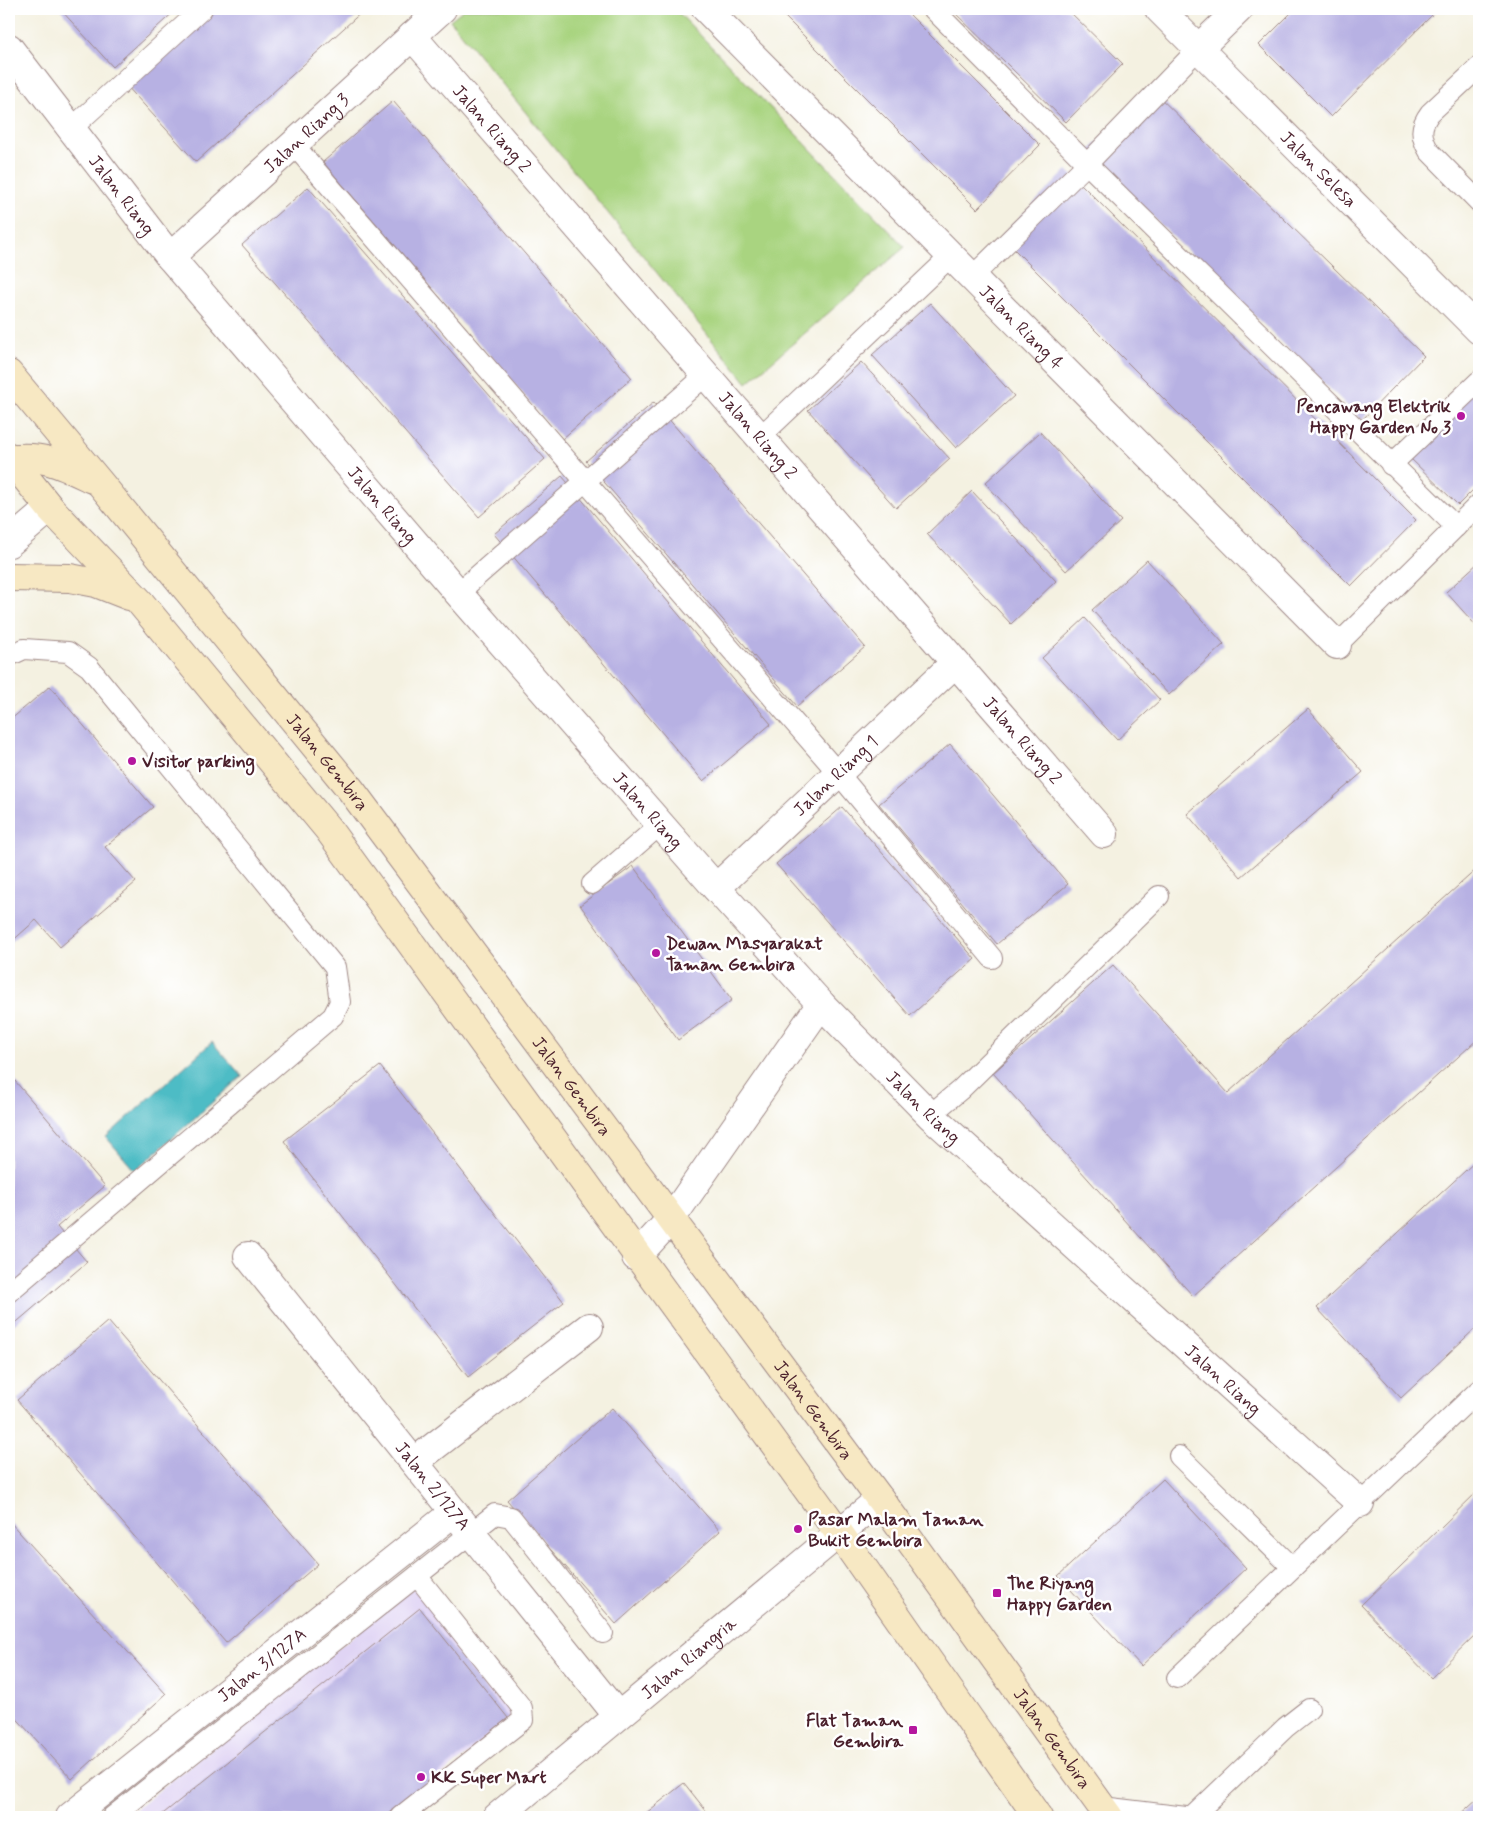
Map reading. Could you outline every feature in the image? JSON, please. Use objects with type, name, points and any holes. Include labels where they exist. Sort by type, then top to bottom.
[{"type":"main road","name":"Jalan Gembira","points":[[9,374],[351,790],[880,1498],[1106,1812]]},
{"type":"main road","points":[[50,422],[59,463],[56,496],[50,508]]},
{"type":"main road","points":[[9,459],[30,456],[59,463],[100,483]]},
{"type":"main road","points":[[9,459],[50,508],[139,600],[328,828],[636,1256],[839,1533],[1038,1817]]},
{"type":"main road","points":[[9,577],[70,578],[96,582],[139,600]]},
{"type":"street","name":"Jalan Riang 3","points":[[170,257],[442,9]]},
{"type":"street","name":"Jalan Riang 4","points":[[706,9],[1337,645]]},
{"type":"street","name":"Jalan Selesa","points":[[1159,9],[1479,330]]},
{"type":"street","points":[[1199,48],[1239,9]]},
{"type":"street","name":"Jalan Riang 2","points":[[412,36],[1104,834]]},
{"type":"street","name":"Jalan Riang","points":[[9,48],[170,257],[458,593],[716,888],[821,1004],[930,1116],[1360,1502]]},
{"type":"street","points":[[9,543],[50,508]]},
{"type":"street","name":"Jalan Riang 1","points":[[716,888],[955,663]]},
{"type":"street","points":[[636,1256],[671,1219],[821,1004]]},
{"type":"street","name":"Jalan 2/127A","points":[[248,1256],[618,1716]]},
{"type":"street","points":[[414,1462],[589,1327]]},
{"type":"street","name":"Jalan Riangria","points":[[497,1817],[880,1498]]},
{"type":"street","name":"Jalan 3/127A","points":[[70,1817],[454,1512]]},
{"type":"lane","points":[[72,128],[202,9]]},
{"type":"lane","points":[[933,9],[1087,164],[1456,527]]},
{"type":"lane","points":[[972,277],[1087,164],[1199,48]]},
{"type":"lane","points":[[1479,67],[1430,113],[1424,121],[1422,131],[1424,142],[1429,151],[1479,202]]},
{"type":"lane","points":[[294,144],[838,773],[992,958]]},
{"type":"lane","points":[[760,437],[951,256]]},
{"type":"lane","points":[[458,593],[706,375]]},
{"type":"lane","points":[[1391,465],[1479,381]]},
{"type":"lane","points":[[1337,645],[1479,504]]},
{"type":"lane","points":[[9,656],[24,649],[68,652],[89,667],[336,967],[340,1002],[333,1016],[9,1292]]},
{"type":"lane","points":[[592,884],[661,824]]},
{"type":"lane","points":[[930,1116],[960,1090],[1160,896]]},
{"type":"lane","points":[[1177,1678],[1479,1390]]},
{"type":"lane","points":[[1179,1456],[1292,1568]]},
{"type":"lane","points":[[112,1817],[495,1514],[511,1517],[603,1633]]},
{"type":"lane","points":[[400,1817],[523,1720],[522,1708],[417,1576]]},
{"type":"lane","points":[[1192,1817],[1286,1727],[1309,1709]]},
{"type":"lane","points":[[1106,1812],[1186,1817]]},
{"type":"shaded area","points":[[415,1587],[508,1702],[511,1721],[387,1817],[126,1817]]},
{"type":"green space","points":[[464,9],[675,9],[905,247],[747,383],[450,20]]},
{"type":"water","points":[[212,1042],[242,1076],[135,1171],[106,1137]]},
{"type":"building","points":[[60,9],[177,9],[113,67]]},
{"type":"building","points":[[209,9],[365,9],[196,162],[125,84]]},
{"type":"building","points":[[777,9],[904,9],[1040,145],[977,209]]},
{"type":"building","points":[[951,9],[1067,9],[1123,64],[1066,122]]},
{"type":"building","points":[[1295,9],[1438,9],[1331,117],[1259,45]]},
{"type":"building","points":[[1150,88],[1424,356],[1362,420],[1087,153]]},
{"type":"building","points":[[393,101],[632,378],[562,439],[323,162]]},
{"type":"building","points":[[1067,170],[1416,520],[1351,586],[1001,236]]},
{"type":"building","points":[[308,187],[545,459],[479,517],[242,245]]},
{"type":"building","points":[[930,303],[1014,396],[956,448],[872,355]]},
{"type":"building","points":[[861,362],[950,459],[896,508],[808,410]]},
{"type":"building","name":"Pencawang Elektrik Happy Garden No 3","points":[[1479,379],[1479,484],[1458,505],[1405,453]]},
{"type":"building","points":[[654,402],[865,647],[797,706],[586,461]]},
{"type":"building","points":[[1040,432],[1121,521],[1066,571],[985,483]]},
{"type":"building","points":[[562,476],[771,724],[703,781],[494,534]]},
{"type":"building","points":[[972,491],[1056,581],[1011,624],[927,534]]},
{"type":"building","points":[[1147,560],[1224,644],[1169,695],[1092,610]]},
{"type":"building","points":[[1479,562],[1479,629],[1446,592]]},
{"type":"building","points":[[1085,618],[1160,700],[1117,740],[1042,658]]},
{"type":"building","points":[[50,686],[153,807],[105,847],[136,882],[60,947],[36,920],[9,944],[9,721]]},
{"type":"building","points":[[1308,709],[1363,772],[1241,877],[1187,814]]},
{"type":"building","points":[[950,744],[1068,884],[997,944],[879,804]]},
{"type":"building","points":[[842,807],[975,959],[910,1016],[776,864]]},
{"type":"building","name":"Dewan Masyarakat Taman Gembira","points":[[633,866],[732,1000],[678,1040],[580,905]]},
{"type":"building","points":[[1479,867],[1479,1038],[1193,1296],[993,1073],[1113,965],[1228,1093]]},
{"type":"building","points":[[380,1066],[564,1302],[468,1377],[284,1141]]},
{"type":"building","points":[[9,1074],[105,1186],[57,1227],[87,1262],[11,1327],[9,1324]]},
{"type":"building","points":[[1479,1158],[1479,1325],[1401,1398],[1317,1308]]},
{"type":"building","points":[[108,1321],[318,1564],[226,1643],[17,1400]]},
{"type":"building","points":[[612,1408],[720,1531],[616,1624],[507,1500]]},
{"type":"building","points":[[1163,1479],[1246,1568],[1141,1666],[1058,1576]]},
{"type":"building","points":[[1479,1490],[1479,1631],[1431,1678],[1361,1605]]},
{"type":"building","points":[[9,1521],[166,1694],[72,1779],[9,1710]]},
{"type":"building","points":[[420,1608],[508,1718],[384,1817],[159,1817]]},
{"type":"building","points":[[684,1783],[711,1817],[641,1817]]},
{"type":"building","points":[[1479,1797],[1479,1817],[1457,1817]]},
{"type":"place","name":"Pencawang Elektrik Happy Garden No 3","points":[[1461,416]]},
{"type":"place","name":"Visitor parking","points":[[132,761]]},
{"type":"place","name":"Dewan Masyarakat Taman Gembira","points":[[656,953]]},
{"type":"place","name":"Pasar Malam Taman Bukit Gembira","points":[[798,1529]]},
{"type":"place","name":"The Riyang Happy Garden","points":[[997,1593]]},
{"type":"place","name":"Flat Taman Gembira","points":[[913,1730]]},
{"type":"place","name":"KK Super Mart","points":[[421,1777]]}]
